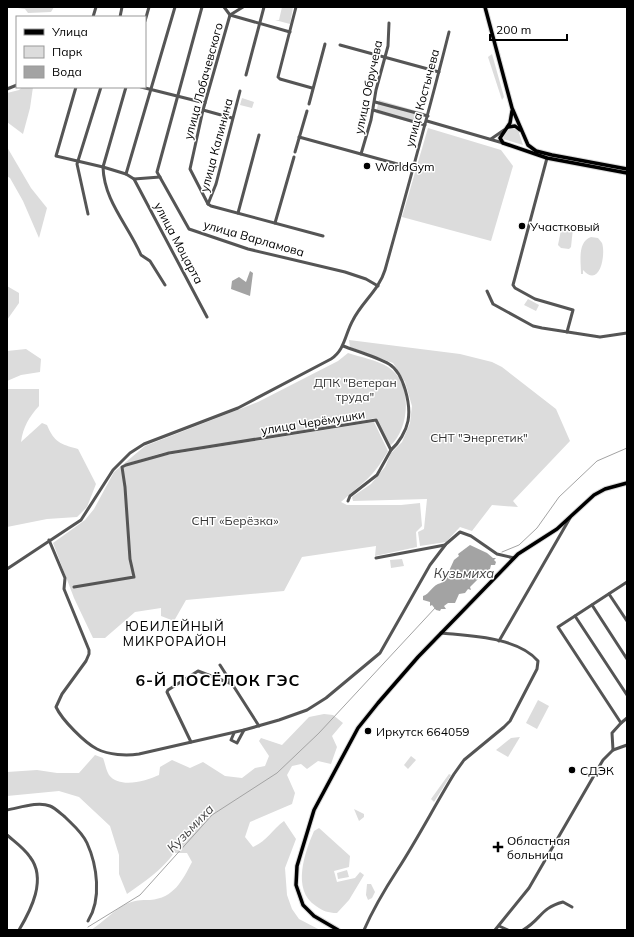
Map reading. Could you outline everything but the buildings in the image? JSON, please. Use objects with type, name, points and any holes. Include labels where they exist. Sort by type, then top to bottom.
[{"type":"main road","points":[[485,7],[512,108],[528,145],[536,151],[552,155],[627,169]]},
{"type":"main road","points":[[512,108],[512,118],[500,138],[503,143],[547,158],[627,173]]},
{"type":"main road","points":[[506,129],[515,126],[524,137],[525,147],[519,148]]},
{"type":"main road","points":[[338,930],[314,916],[303,905],[296,886],[299,856],[314,810],[348,744],[358,728],[378,703],[441,632],[514,558],[525,548],[550,534],[594,496],[605,489],[627,483]]},
{"type":"street","points":[[146,18],[149,7]]},
{"type":"street","points":[[126,174],[175,7]]},
{"type":"street","points":[[76,88],[56,156],[103,167],[126,174],[134,179],[160,177],[158,171],[202,7]]},
{"type":"street","points":[[224,7],[230,14],[290,32]]},
{"type":"street","name":"улица Лобачевского","points":[[208,204],[190,167],[203,110],[230,14],[243,7]]},
{"type":"street","points":[[246,75],[264,7]]},
{"type":"street","points":[[296,7],[278,78],[312,88]]},
{"type":"street","name":"улица Обручева","points":[[361,154],[388,46],[389,22]]},
{"type":"street","name":"улица Костычева","points":[[343,346],[352,320],[378,286],[385,270],[412,168],[427,121],[449,32]]},
{"type":"street","points":[[308,104],[325,44]]},
{"type":"street","points":[[340,45],[439,72]]},
{"type":"street","points":[[88,214],[77,167],[101,88]]},
{"type":"street","points":[[126,88],[103,167],[107,194],[141,255],[150,261],[165,285]]},
{"type":"street","points":[[146,88],[205,103]]},
{"type":"street","name":"улица Калинина","points":[[208,204],[216,184],[240,91]]},
{"type":"street","points":[[375,102],[428,116]]},
{"type":"street","points":[[203,110],[232,118]]},
{"type":"street","points":[[373,110],[425,125]]},
{"type":"street","points":[[295,152],[306,111]]},
{"type":"street","points":[[427,121],[503,143]]},
{"type":"street","points":[[487,139],[495,138],[506,129]]},
{"type":"street","points":[[238,212],[259,135]]},
{"type":"street","points":[[299,137],[412,168]]},
{"type":"street","points":[[275,223],[294,157]]},
{"type":"street","points":[[547,158],[514,284],[515,288],[536,299],[573,310],[567,332]]},
{"type":"street","name":"улица Варламова","points":[[160,177],[190,229],[248,248],[345,272],[366,279],[378,286]]},
{"type":"street","name":"улица Моцарта","points":[[134,179],[207,317]]},
{"type":"street","points":[[208,204],[323,236]]},
{"type":"street","points":[[487,291],[493,304],[533,326],[600,337],[627,333]]},
{"type":"street","points":[[7,569],[81,520],[113,470],[130,453],[144,444],[254,400],[336,356],[343,346],[390,364],[403,381],[408,412],[408,421],[404,431],[377,475],[350,496],[348,502]]},
{"type":"street","name":"улица Черёмушки","points":[[74,587],[134,577],[130,559],[125,487],[122,467],[126,465],[169,453],[376,420],[391,450]]},
{"type":"street","points":[[499,641],[570,518]]},
{"type":"street","points":[[49,540],[58,557],[65,578],[64,589],[88,650],[86,662],[56,704],[58,712],[93,747],[108,752],[135,755],[234,733],[297,714],[315,706],[378,657],[430,566],[446,544],[457,534],[462,532],[497,554],[514,558]]},
{"type":"street","points":[[376,558],[446,544]]},
{"type":"street","points":[[621,723],[558,627],[627,582]]},
{"type":"street","points":[[609,594],[627,621]]},
{"type":"street","points":[[592,605],[627,659]]},
{"type":"street","points":[[575,616],[627,695]]},
{"type":"street","points":[[364,930],[377,901],[398,869],[454,774],[464,760],[504,727],[513,715],[539,664],[534,656],[521,648],[499,641],[441,632]]},
{"type":"street","points":[[220,665],[259,726]]},
{"type":"street","points":[[191,742],[167,692],[168,690],[198,671],[232,684]]},
{"type":"street","points":[[613,750],[612,733],[627,718]]},
{"type":"street","points":[[234,733],[231,740],[237,743],[244,730]]},
{"type":"street","points":[[495,930],[529,888],[598,767],[613,750],[627,744]]},
{"type":"street","points":[[7,810],[40,805],[49,806],[59,812],[82,835],[87,843],[97,882],[94,908],[88,921]]},
{"type":"street","points":[[7,836],[30,856],[34,864],[37,879],[33,906],[19,930]]},
{"type":"street","points":[[523,930],[531,925],[546,909],[552,905],[564,902],[572,907]]},
{"type":"street","points":[[328,930],[330,926]]},
{"type":"street","points":[[499,926],[508,930]]},
{"type":"green space","points":[[10,7],[54,7],[51,12],[28,13],[25,9]]},
{"type":"green space","points":[[282,7],[293,7],[290,24],[275,20],[279,20]]},
{"type":"green space","points":[[492,54],[504,97],[502,100],[488,57]]},
{"type":"green space","points":[[21,88],[33,88],[30,108],[23,134],[7,122],[7,93],[19,90]]},
{"type":"green space","points":[[242,98],[254,102],[252,108],[240,105]]},
{"type":"green space","points":[[379,100],[424,113],[421,125],[376,113]]},
{"type":"green space","points":[[512,127],[518,130],[523,145],[503,139],[506,131]]},
{"type":"green space","points":[[428,128],[501,150],[513,166],[491,241],[402,217]]},
{"type":"green space","points":[[7,147],[31,188],[47,208],[39,238],[23,201],[10,178],[7,176]]},
{"type":"green space","points":[[562,225],[573,228],[571,247],[569,249],[561,248],[558,245]]},
{"type":"green space","points":[[591,237],[598,238],[602,243],[602,261],[598,273],[589,275],[583,270],[583,274],[581,274],[580,258],[582,248],[584,243]]},
{"type":"green space","points":[[7,286],[19,293],[19,303],[7,320]]},
{"type":"green space","points":[[528,299],[539,305],[536,311],[524,305]]},
{"type":"green space","name":"СНТ \"Энергетик\"","points":[[349,340],[460,354],[492,362],[502,367],[556,409],[570,441],[513,501],[518,507],[492,505],[472,531],[460,527],[446,542],[420,546],[418,532],[424,529],[427,499],[353,501],[352,497],[371,484],[385,467],[391,453],[402,442],[410,423],[412,406],[405,382],[393,363],[350,347]]},
{"type":"green space","points":[[26,349],[41,359],[40,372],[21,375],[7,381],[7,351]]},
{"type":"green space","name":"ДПК \"Ветеран труда\"","points":[[348,353],[388,367],[396,374],[402,383],[405,394],[406,406],[402,429],[390,446],[376,418],[162,453],[123,465],[145,446],[258,402],[338,361]]},
{"type":"green space","points":[[7,389],[39,389],[39,406],[27,422],[21,442],[42,423],[47,425],[52,435],[58,442],[78,449],[96,484],[87,507],[77,517],[47,519],[7,527]]},
{"type":"green space","name":"СНТ «Берёзка»","points":[[374,422],[388,451],[372,474],[341,502],[347,505],[401,505],[420,503],[422,526],[416,532],[417,547],[375,556],[376,546],[302,557],[284,591],[186,600],[174,621],[161,616],[161,608],[135,612],[105,638],[93,638],[74,598],[53,543],[85,520],[94,509],[114,472],[122,465],[126,466],[161,456]]},
{"type":"green space","points":[[402,559],[404,566],[391,568],[390,560]]},
{"type":"green space","points":[[538,700],[549,706],[537,729],[526,723]]},
{"type":"green space","points":[[324,714],[333,715],[343,723],[332,736],[337,747],[331,764],[318,761],[307,769],[301,764],[292,766],[287,775],[295,793],[292,804],[250,822],[245,837],[253,847],[258,845],[284,821],[296,839],[285,868],[287,895],[292,909],[299,919],[320,930],[91,930],[126,904],[138,900],[158,899],[171,892],[181,882],[192,862],[187,853],[174,853],[158,871],[127,894],[119,874],[119,855],[110,826],[79,797],[59,791],[7,796],[7,772],[37,770],[57,773],[79,773],[95,755],[103,758],[109,775],[120,782],[126,783],[140,781],[159,775],[160,767],[172,760],[190,768],[203,762],[225,776],[242,778],[255,768],[265,766],[269,756],[259,741],[261,738],[282,745],[309,717]]},
{"type":"green space","points":[[520,737],[508,757],[496,750],[511,738]]},
{"type":"green space","points":[[411,756],[416,760],[408,769],[404,765]]},
{"type":"green space","points":[[449,774],[451,775],[434,802],[431,799]]},
{"type":"green space","points":[[354,809],[364,814],[364,817],[359,821]]},
{"type":"green space","points":[[319,828],[350,856],[349,867],[334,871],[337,882],[355,878],[360,872],[364,875],[349,900],[337,913],[323,910],[308,899],[302,881],[302,870],[307,849],[314,831]]},
{"type":"green space","points":[[347,870],[349,877],[338,879],[337,873]]},
{"type":"green space","points":[[367,884],[371,884],[375,892],[372,898],[368,900],[366,895]]},
{"type":"water","points":[[250,271],[253,273],[250,296],[231,289],[232,281],[239,277],[246,282]]},
{"type":"water","name":"Кузьмиха","points":[[470,545],[487,553],[493,558],[496,558],[494,560],[496,562],[495,565],[491,565],[490,569],[481,573],[480,577],[470,587],[471,590],[468,589],[465,593],[459,594],[455,603],[448,603],[444,606],[446,609],[441,609],[440,611],[436,610],[432,605],[430,606],[430,602],[423,600],[423,596],[441,583],[444,579],[443,575],[447,575],[447,571],[449,571],[454,560],[459,556],[458,554]]},
{"type":"waterway","name":"Кузьмиха","points":[[502,552],[519,545],[537,528],[559,497],[597,461],[627,448]]},
{"type":"waterway","name":"Кузьмиха","points":[[88,927],[140,895],[212,815],[277,773],[319,733],[436,607]]},
{"type":"place","name":"WorldGym","points":[[367,166]]},
{"type":"place","name":"Участковый","points":[[522,226]]},
{"type":"place","name":"Иркутск 664059","points":[[368,731]]},
{"type":"place","name":"СДЭК","points":[[572,770]]},
{"type":"place","name":"Областная больница","points":[[498,847]]},
{"type":"district","name":"ЮБИЛЕЙНЫЙ МИКРОРАЙОН","points":[[175,634]]},
{"type":"district","name":"6-Й ПОСЁЛОК ГЭС","points":[[218,680]]}]
